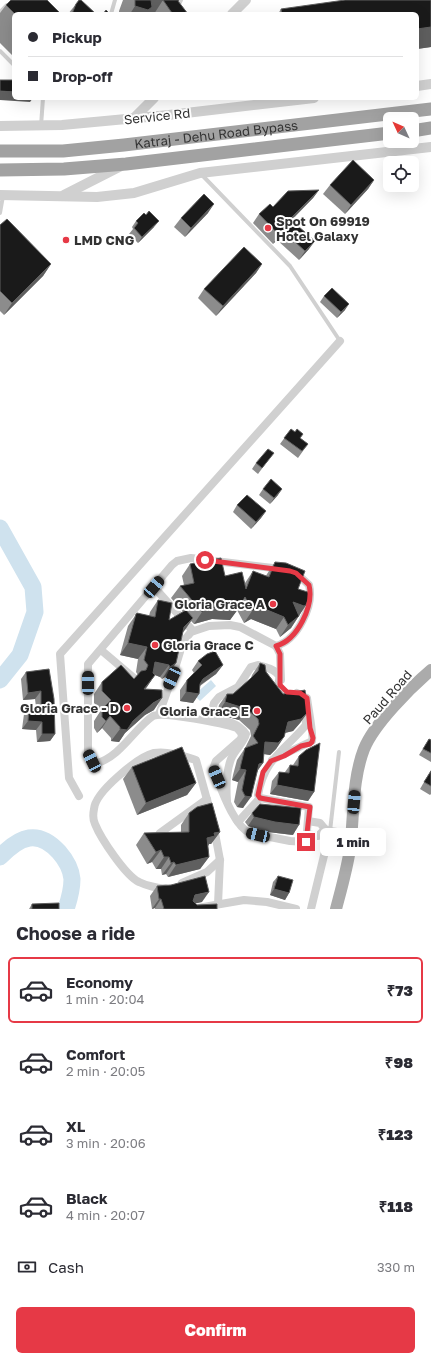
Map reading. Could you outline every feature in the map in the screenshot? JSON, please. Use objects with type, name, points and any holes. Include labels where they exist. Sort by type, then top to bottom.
[{"type":"highway","name":"Katraj - Dehu Road Bypass","points":[[0,151],[63,151],[431,109]]},
{"type":"highway","points":[[419,129],[431,128]]},
{"type":"highway","name":"Katraj - Dehu Road Bypass","points":[[0,170],[64,169],[126,164],[383,134]]},
{"type":"main road","name":"Paud Road","points":[[336,909],[350,851],[358,766],[365,748],[376,729],[400,701],[431,670]]},
{"type":"street","points":[[234,12],[246,0]]},
{"type":"street","points":[[419,86],[431,84]]},
{"type":"street","points":[[134,118],[152,100]]},
{"type":"street","name":"Service Rd","points":[[0,126],[41,126],[134,118],[296,100]]},
{"type":"street","points":[[2,195],[97,196],[134,193],[200,173],[431,148]]},
{"type":"street","points":[[62,196],[126,164]]},
{"type":"street","points":[[79,796],[69,778],[60,654],[340,341]]},
{"type":"street","points":[[260,798],[306,805],[310,807],[306,842],[278,839],[244,831],[226,801],[213,769],[213,764],[241,739],[242,734],[237,728],[198,719],[159,714],[153,717],[102,762],[97,763],[92,761],[88,754],[88,664],[176,561],[191,558],[249,565],[296,573],[309,585],[310,600],[306,614],[288,640],[276,646]]},
{"type":"street","points":[[154,587],[193,631]]},
{"type":"street","points":[[159,714],[172,678],[182,642],[193,631],[219,624],[240,627],[276,646],[280,654],[280,685],[287,692],[300,693],[307,698],[310,728],[313,738],[310,744],[301,746],[284,756],[271,761]]},
{"type":"street","points":[[101,650],[134,678]]},
{"type":"street","points":[[226,801],[227,775],[231,759],[244,740],[246,734],[240,727],[232,722],[215,720],[211,715],[212,710],[214,703],[219,697],[238,687],[251,667],[258,664],[273,670],[278,674],[280,678],[278,686],[285,693],[292,696],[299,695],[305,699],[306,725],[271,761],[263,772],[259,785],[258,795],[260,798]]},
{"type":"street","points":[[218,904],[220,860],[212,818],[196,760],[179,754],[154,753],[128,766],[107,786],[94,807],[94,823],[104,842],[121,865],[138,882],[163,889],[188,881],[207,872],[220,860]]},
{"type":"street","points":[[238,822],[260,798]]},
{"type":"street","points":[[160,833],[207,799]]},
{"type":"street","points":[[308,821],[320,824],[327,830],[351,834]]},
{"type":"street","points":[[307,834],[318,836],[327,830]]},
{"type":"street","points":[[310,909],[327,830]]},
{"type":"street","points":[[192,909],[244,900],[267,902],[296,909]]},
{"type":"lane","points":[[112,12],[115,0]]},
{"type":"lane","points":[[175,12],[181,0]]},
{"type":"lane","points":[[0,12],[10,3],[13,6]]},
{"type":"lane","points":[[0,51],[12,63]]},
{"type":"lane","points":[[41,126],[43,100]]},
{"type":"lane","points":[[200,173],[290,266],[340,341]]},
{"type":"lane","points":[[0,213],[2,195]]},
{"type":"lane","points":[[327,830],[339,752]]},
{"type":"water","points":[[211,680],[216,686],[200,701],[194,695]]},
{"type":"building","points":[[11,0],[47,0],[59,12],[13,12],[6,5]]},
{"type":"building","points":[[79,0],[81,0],[94,12],[73,12]]},
{"type":"building","points":[[135,0],[151,0],[152,7],[148,10],[135,6]]},
{"type":"building","points":[[163,0],[179,0],[178,1],[186,12],[171,12]]},
{"type":"building","points":[[345,0],[431,0],[431,27],[419,29],[419,12],[282,12],[281,9]]},
{"type":"building","points":[[0,80],[12,80],[12,92],[0,91]]},
{"type":"building","points":[[353,160],[374,180],[351,205],[330,185]]},
{"type":"building","points":[[319,190],[290,219],[315,241],[305,251],[283,231],[279,235],[259,214],[270,204],[273,207],[288,191]]},
{"type":"building","points":[[204,194],[214,204],[191,228],[181,218]]},
{"type":"building","points":[[149,211],[159,221],[142,237],[134,228],[138,223],[136,221],[144,213],[146,215]]},
{"type":"building","points":[[7,219],[51,264],[12,303],[0,291],[0,225]]},
{"type":"building","points":[[244,247],[262,264],[223,306],[204,289]]},
{"type":"building","points":[[332,288],[349,304],[341,312],[324,296]]},
{"type":"building","points":[[291,429],[295,432],[297,429],[303,434],[300,438],[308,444],[302,451],[284,438]]},
{"type":"building","points":[[268,449],[274,453],[262,468],[256,463]]},
{"type":"building","points":[[271,479],[282,489],[274,498],[263,489]]},
{"type":"building","points":[[247,495],[266,511],[256,522],[237,505]]},
{"type":"building","points":[[221,558],[225,576],[242,572],[246,589],[253,571],[269,577],[275,562],[286,563],[305,571],[298,589],[311,593],[306,605],[304,606],[293,602],[299,616],[288,625],[284,617],[260,607],[252,611],[245,597],[239,608],[220,607],[202,612],[180,586],[194,583],[190,564]]},
{"type":"building","points":[[158,600],[172,603],[169,620],[186,610],[193,618],[184,627],[176,663],[170,667],[169,665],[155,662],[153,673],[155,675],[144,689],[162,690],[162,698],[153,703],[133,721],[127,730],[120,729],[120,727],[110,716],[106,721],[102,717],[102,709],[111,700],[102,691],[102,682],[121,665],[134,679],[141,671],[146,670],[148,665],[144,660],[147,647],[128,643],[136,614],[155,617]]},
{"type":"building","points":[[215,651],[223,665],[203,679],[200,684],[199,694],[186,692],[187,680],[202,665],[198,661],[207,654]]},
{"type":"building","points":[[260,663],[265,665],[266,672],[283,694],[305,690],[308,712],[301,719],[288,722],[284,737],[278,743],[265,742],[263,763],[259,764],[251,797],[245,796],[242,790],[246,770],[240,769],[245,748],[258,743],[253,736],[259,724],[258,719],[247,709],[225,702],[227,694],[233,694],[258,671]]},
{"type":"building","points":[[49,669],[54,699],[55,734],[42,734],[42,722],[28,721],[29,707],[41,708],[41,691],[28,693],[26,672]]},
{"type":"building","points":[[429,739],[431,740],[431,753],[423,749]]},
{"type":"building","points":[[320,743],[314,792],[277,785],[279,772],[289,773],[290,765],[298,766],[299,756],[306,750]]},
{"type":"building","points":[[182,747],[196,783],[146,803],[132,767]]},
{"type":"building","points":[[431,771],[431,786],[424,782]]},
{"type":"building","points":[[212,803],[220,832],[214,833],[215,836],[207,838],[209,857],[176,865],[174,862],[171,863],[169,857],[164,857],[161,850],[156,852],[144,833],[189,832],[189,813],[197,807]]},
{"type":"building","points":[[260,804],[301,808],[299,825],[275,822],[254,817],[252,813]]},
{"type":"building","points":[[205,876],[209,892],[195,895],[193,901],[197,905],[217,904],[217,909],[164,909],[161,899],[159,899],[157,886],[171,885]]},
{"type":"building","points":[[278,876],[293,880],[289,893],[274,889]]},
{"type":"building","points":[[59,903],[59,909],[32,909],[32,904]]},
{"type":"waterway","points":[[0,528],[33,587],[35,612],[20,655],[0,680]]},
{"type":"waterway","points":[[0,857],[15,844],[29,838],[44,840],[51,845],[66,861],[72,879],[71,891],[66,909]]},
{"type":"place","name":"Spot On 69919 Hotel Galaxy","points":[[268,228]]},
{"type":"place","name":"LMD CNG","points":[[66,240]]},
{"type":"place","name":"Gloria Grace A","points":[[273,604]]},
{"type":"place","name":"Gloria Grace C","points":[[155,645]]},
{"type":"place","name":"Gloria Grace - D","points":[[127,708]]},
{"type":"place","name":"Gloria Grace E","points":[[257,711]]},
{"type":"route","points":[[205,560],[290,571],[296,573],[309,585],[310,600],[306,614],[288,640],[276,646],[279,649],[280,654],[280,685],[287,692],[294,694],[300,693],[307,698],[308,716],[313,738],[310,744],[301,746],[284,756],[271,761],[263,772],[258,795],[258,797],[268,801],[306,805],[310,807],[306,842]]}]
